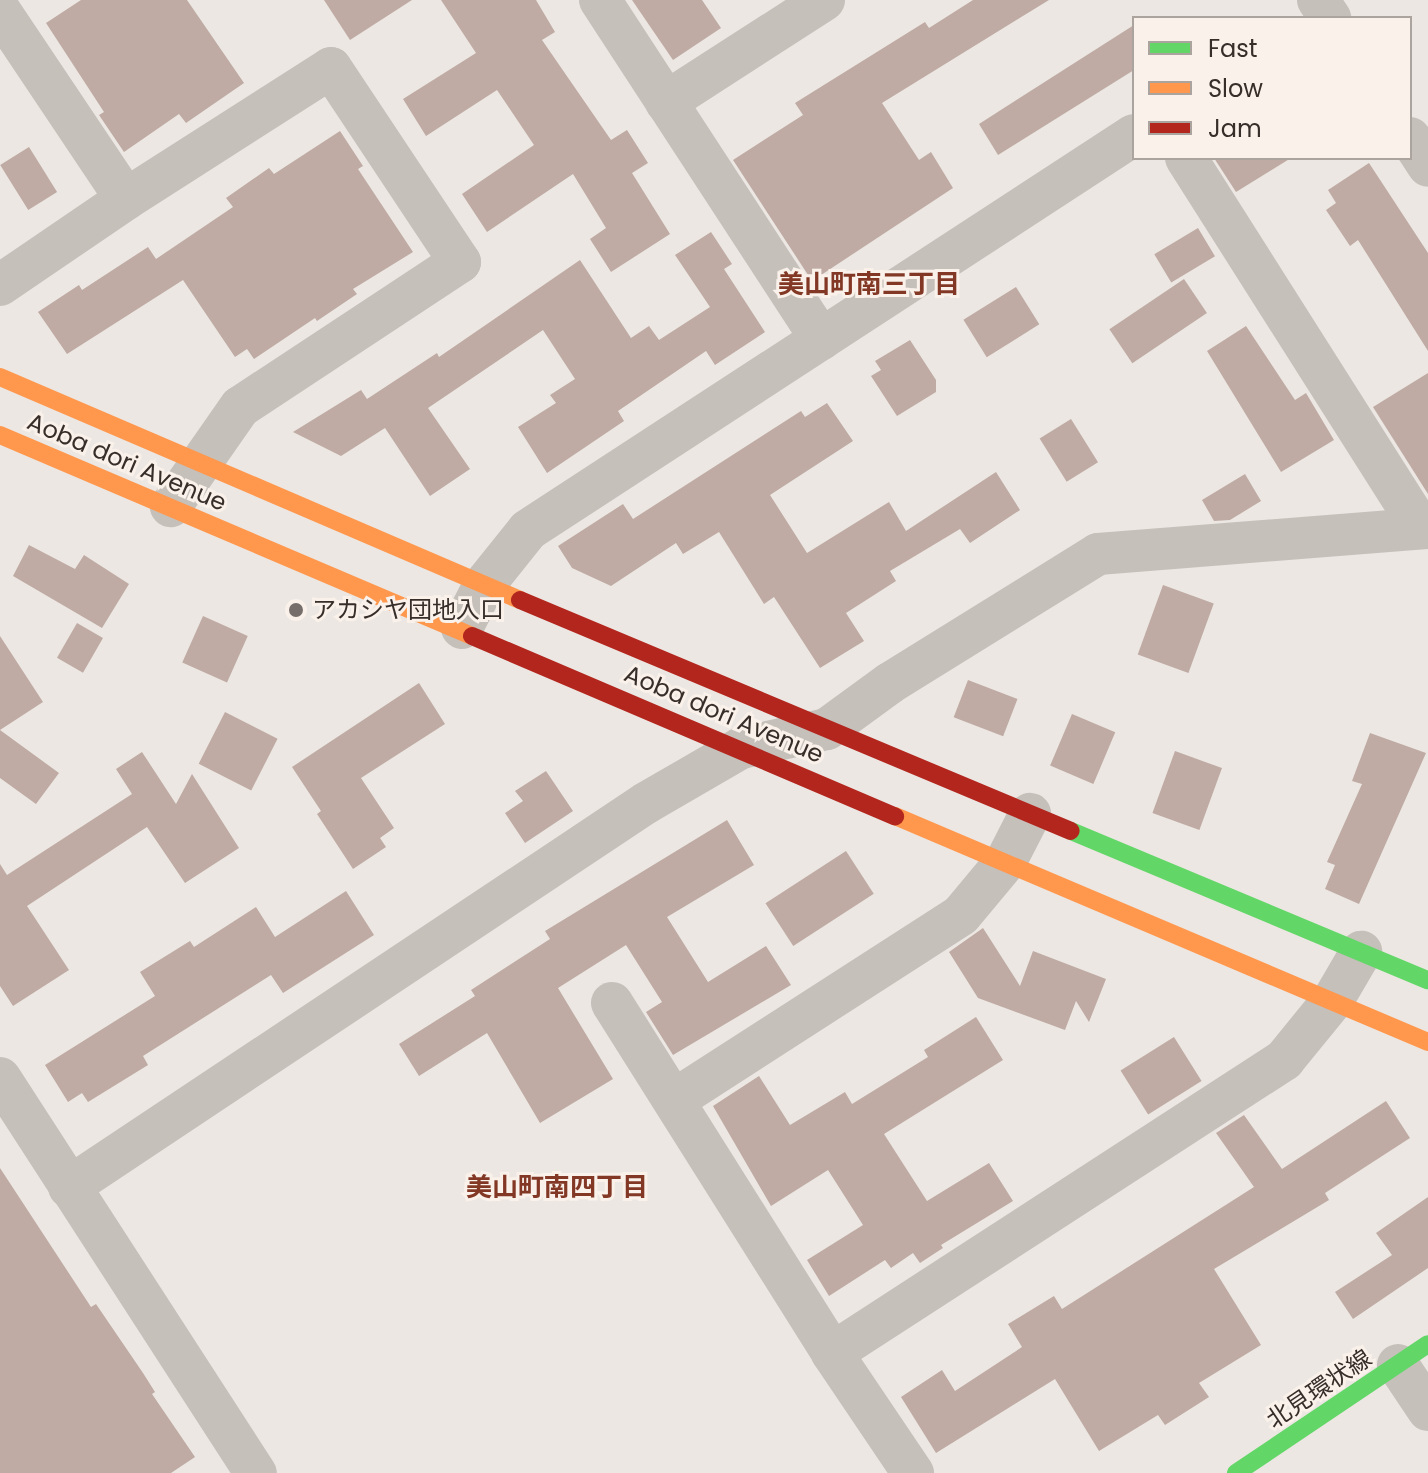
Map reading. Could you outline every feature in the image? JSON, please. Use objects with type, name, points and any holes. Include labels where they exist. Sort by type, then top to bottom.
[{"type":"street","points":[[600,0],[821,339]]},
{"type":"street","points":[[666,102],[824,0]]},
{"type":"street","points":[[0,11],[126,199]]},
{"type":"street","points":[[0,285],[126,199],[331,68],[460,262],[240,407],[171,506]]},
{"type":"street","points":[[462,628],[484,585],[528,530],[1132,136]]},
{"type":"street","points":[[1412,141],[1428,166]]},
{"type":"street","points":[[69,1187],[646,803],[741,748],[827,729],[890,683],[1098,554],[1424,528],[1187,160]]},
{"type":"street","name":"Aoba dori Avenue","points":[[0,377],[484,585],[1428,980]]},
{"type":"street","name":"Aoba dori Avenue","points":[[0,435],[462,628],[1428,1042]]},
{"type":"street","points":[[674,1100],[961,915],[1006,861],[1030,814]]},
{"type":"street","points":[[832,1353],[1284,1060],[1333,1000],[1361,952]]},
{"type":"street","points":[[612,1003],[832,1353],[913,1473]]},
{"type":"street","points":[[0,1078],[243,1468]]},
{"type":"street","points":[[1413,1355],[1428,1410]]},
{"type":"street","name":"北見環状線","points":[[1236,1473],[1413,1355]]},
{"type":"building","points":[[81,0],[187,0],[244,83],[186,123],[179,114],[124,152],[99,115],[104,112],[46,23]]},
{"type":"building","points":[[324,0],[412,0],[350,40]]},
{"type":"building","points":[[441,0],[536,0],[555,32],[542,40],[611,140],[627,130],[648,163],[632,173],[670,234],[611,272],[590,239],[606,228],[573,174],[487,232],[462,194],[534,145],[497,90],[426,136],[403,99],[476,53]]},
{"type":"building","points":[[632,0],[702,0],[721,28],[673,60]]},
{"type":"building","points":[[973,0],[1049,0],[882,103],[919,160],[931,152],[953,188],[812,281],[733,160],[803,115],[795,103],[925,22],[929,28]]},
{"type":"building","points":[[1132,26],[1132,71],[998,155],[979,124]]},
{"type":"building","points":[[340,131],[363,166],[358,169],[413,252],[353,289],[357,294],[317,321],[315,318],[254,359],[247,349],[235,357],[183,280],[67,354],[38,312],[79,285],[82,290],[148,247],[156,259],[233,207],[226,198],[269,168],[274,174]]},
{"type":"building","points":[[29,147],[57,192],[28,210],[0,165]]},
{"type":"building","points":[[1215,160],[1288,160],[1236,192]]},
{"type":"building","points":[[1369,163],[1428,253],[1428,351],[1358,240],[1350,246],[1326,210],[1336,203],[1328,190]]},
{"type":"building","points":[[1198,228],[1215,256],[1171,283],[1154,254]]},
{"type":"building","points":[[711,232],[732,264],[724,269],[765,332],[715,365],[706,351],[618,411],[624,421],[547,473],[518,427],[556,403],[550,395],[575,379],[543,330],[428,408],[470,469],[430,496],[385,428],[341,456],[293,432],[361,390],[367,399],[437,353],[439,357],[580,260],[631,338],[649,326],[659,340],[710,307],[675,255]]},
{"type":"building","points":[[1184,279],[1207,313],[1132,363],[1109,329]]},
{"type":"building","points":[[1016,287],[1039,324],[987,357],[963,320]]},
{"type":"building","points":[[1246,326],[1295,400],[1306,393],[1334,440],[1281,472],[1207,351]]},
{"type":"building","points":[[910,340],[936,380],[936,392],[897,416],[871,376],[881,370],[875,361]]},
{"type":"building","points":[[1428,373],[1428,494],[1373,407]]},
{"type":"building","points":[[827,403],[853,441],[770,495],[807,553],[889,502],[906,531],[996,472],[1020,510],[970,543],[960,529],[890,571],[896,581],[846,613],[864,641],[820,668],[774,597],[764,604],[719,532],[683,554],[676,543],[611,586],[572,568],[558,546],[623,504],[633,519],[801,411],[805,417]]},
{"type":"building","points":[[1071,419],[1098,462],[1067,482],[1040,439]]},
{"type":"building","points":[[1245,474],[1261,501],[1230,520],[1214,521],[1202,500]]},
{"type":"building","points":[[29,545],[75,569],[84,555],[129,584],[102,628],[13,576]]},
{"type":"building","points":[[1163,585],[1214,603],[1188,673],[1138,655]]},
{"type":"building","points":[[203,616],[248,636],[227,683],[182,663]]},
{"type":"building","points":[[77,623],[103,638],[83,673],[57,658]]},
{"type":"building","points":[[0,636],[43,702],[0,730]]},
{"type":"building","points":[[968,680],[1017,699],[1003,736],[954,717]]},
{"type":"building","points":[[419,683],[445,724],[361,778],[394,828],[380,838],[386,847],[353,869],[317,814],[321,811],[292,767]]},
{"type":"building","points":[[225,712],[278,739],[251,790],[199,764]]},
{"type":"building","points":[[1072,714],[1115,732],[1093,784],[1050,766]]},
{"type":"building","points":[[0,730],[59,773],[36,804],[0,778]]},
{"type":"building","points":[[1370,733],[1426,753],[1359,904],[1325,889],[1335,865],[1327,862],[1362,784],[1352,781]]},
{"type":"building","points":[[1175,751],[1222,768],[1199,830],[1152,813]]},
{"type":"building","points":[[142,752],[176,804],[192,774],[239,848],[185,883],[147,827],[27,906],[69,970],[13,1006],[0,986],[0,864],[7,875],[132,794],[116,769]]},
{"type":"building","points":[[546,771],[573,811],[525,843],[505,813],[523,801],[515,791]]},
{"type":"building","points":[[727,820],[754,865],[667,917],[708,982],[766,946],[791,985],[673,1055],[646,1012],[662,1002],[626,945],[558,988],[613,1079],[540,1123],[487,1033],[419,1076],[399,1044],[475,996],[471,990],[550,939],[545,931]]},
{"type":"building","points":[[846,851],[874,894],[793,946],[765,903]]},
{"type":"building","points":[[346,891],[374,935],[283,993],[271,975],[143,1056],[148,1065],[88,1102],[82,1093],[68,1102],[45,1065],[155,996],[140,972],[190,941],[194,947],[256,907],[275,937]]},
{"type":"building","points":[[983,928],[1020,986],[1033,951],[1106,979],[1089,1022],[1076,1001],[1065,1030],[978,998],[949,952]]},
{"type":"building","points":[[976,1017],[1003,1060],[884,1134],[927,1201],[989,1163],[1013,1201],[941,1245],[943,1248],[920,1263],[913,1253],[891,1268],[885,1260],[829,1296],[807,1260],[863,1225],[828,1170],[771,1206],[713,1106],[759,1076],[790,1125],[845,1092],[852,1104],[928,1057],[924,1050]]},
{"type":"building","points":[[1174,1037],[1202,1081],[1148,1114],[1121,1070]]},
{"type":"building","points":[[1386,1101],[1410,1138],[1325,1193],[1329,1200],[1214,1269],[1261,1345],[1199,1383],[1209,1397],[1165,1425],[1158,1415],[1099,1451],[1055,1379],[936,1453],[901,1397],[942,1370],[955,1391],[1022,1347],[1008,1324],[1054,1296],[1062,1309],[1254,1187],[1216,1133],[1244,1115],[1282,1169]]},
{"type":"building","points":[[0,1168],[91,1307],[96,1304],[143,1373],[155,1392],[152,1394],[195,1457],[171,1473],[0,1473]]},
{"type":"building","points":[[1428,1197],[1428,1268],[1353,1319],[1335,1292],[1392,1255],[1376,1233]]},
{"type":"traffic: fast","points":[[1071,831],[1428,980]]},
{"type":"traffic: fast","points":[[1236,1473],[1428,1344]]},
{"type":"traffic: slow","points":[[0,377],[520,600]]},
{"type":"traffic: slow","points":[[0,435],[472,636]]},
{"type":"traffic: slow","points":[[895,816],[1428,1042]]},
{"type":"traffic: jam","points":[[520,600],[1071,831]]},
{"type":"traffic: jam","points":[[472,636],[895,816]]},
{"type":"place","name":"アカシヤ団地入口","points":[[296,610]]},
{"type":"district","name":"美山町南三丁目","points":[[869,285]]},
{"type":"district","name":"美山町南四丁目","points":[[557,1188]]}]
